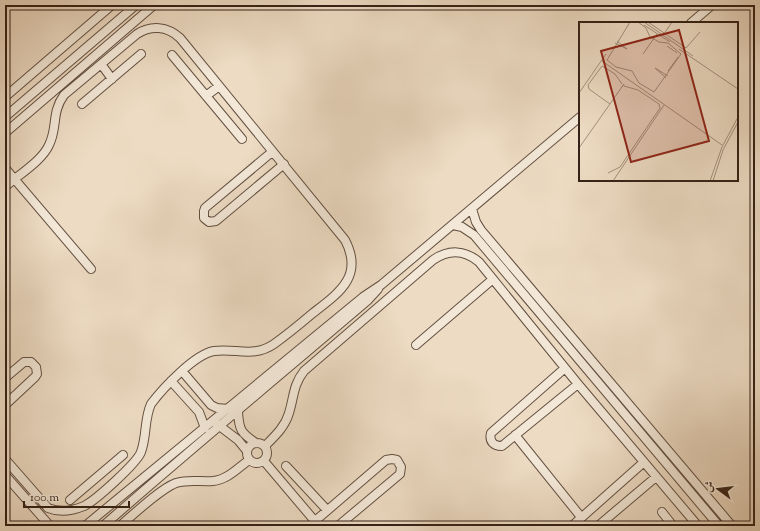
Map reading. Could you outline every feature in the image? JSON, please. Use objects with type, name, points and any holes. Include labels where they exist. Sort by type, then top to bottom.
[{"type":"street","points":[[5,97],[112,5]]},
{"type":"street","points":[[5,117],[136,5]]},
{"type":"street","points":[[5,133],[154,5]]},
{"type":"street","points":[[692,22],[712,5]]},
{"type":"street","points":[[5,187],[47,150],[52,139],[55,112],[60,100],[69,90],[141,32],[151,28],[162,28],[180,38],[272,152],[284,164],[344,240],[350,253],[351,260],[351,267],[347,281],[339,292],[271,347],[256,352],[214,351],[200,358],[182,371],[155,399],[148,410],[142,449],[138,457],[130,467],[86,505],[67,511],[55,511],[48,508],[5,459]]},
{"type":"street","points":[[82,104],[141,54]]},
{"type":"street","points":[[172,55],[242,139]]},
{"type":"street","points":[[101,64],[112,79]]},
{"type":"street","points":[[206,96],[219,86]]},
{"type":"street","points":[[103,526],[168,469],[216,424],[228,408],[364,297],[381,285],[579,118]]},
{"type":"street","points":[[272,152],[205,208],[204,218],[210,222],[216,221],[284,164]]},
{"type":"street","points":[[5,168],[91,269]]},
{"type":"street","points":[[472,209],[476,222],[481,230],[732,526]]},
{"type":"street","points":[[453,225],[462,227],[474,235],[719,526]]},
{"type":"street","points":[[265,446],[283,426],[289,412],[296,385],[304,371],[434,260],[446,253],[460,252],[467,254],[479,262],[578,384],[698,526]]},
{"type":"street","points":[[416,345],[492,279]]},
{"type":"street","points":[[85,526],[205,428],[238,412],[367,302],[381,285]]},
{"type":"street","points":[[5,378],[24,362],[31,362],[36,367],[37,374],[35,377],[5,405]]},
{"type":"street","points":[[565,368],[491,433],[490,438],[494,445],[502,446],[578,384]]},
{"type":"street","points":[[182,371],[211,405],[217,408],[228,408]]},
{"type":"street","points":[[171,382],[199,412],[205,428]]},
{"type":"street","points":[[238,412],[239,424],[242,432],[256,443],[265,446],[267,452],[264,461]]},
{"type":"street","points":[[216,424],[238,440],[247,451],[249,460]]},
{"type":"street","points":[[515,435],[581,517]]},
{"type":"street","points":[[247,451],[250,446],[256,443]]},
{"type":"street","points":[[70,500],[124,455]]},
{"type":"street","points":[[264,461],[317,523],[327,510],[386,460],[392,459],[400,463],[400,474],[338,526]]},
{"type":"street","points":[[249,460],[258,463],[264,461]]},
{"type":"street","points":[[120,526],[159,494],[175,484],[193,480],[213,481],[222,479],[249,460]]},
{"type":"street","points":[[572,526],[644,462]]},
{"type":"street","points":[[286,466],[327,510]]},
{"type":"street","points":[[5,474],[50,526]]},
{"type":"street","points":[[598,526],[656,477]]},
{"type":"street","points":[[94,480],[102,492]]},
{"type":"street","points":[[662,512],[673,526]]}]
